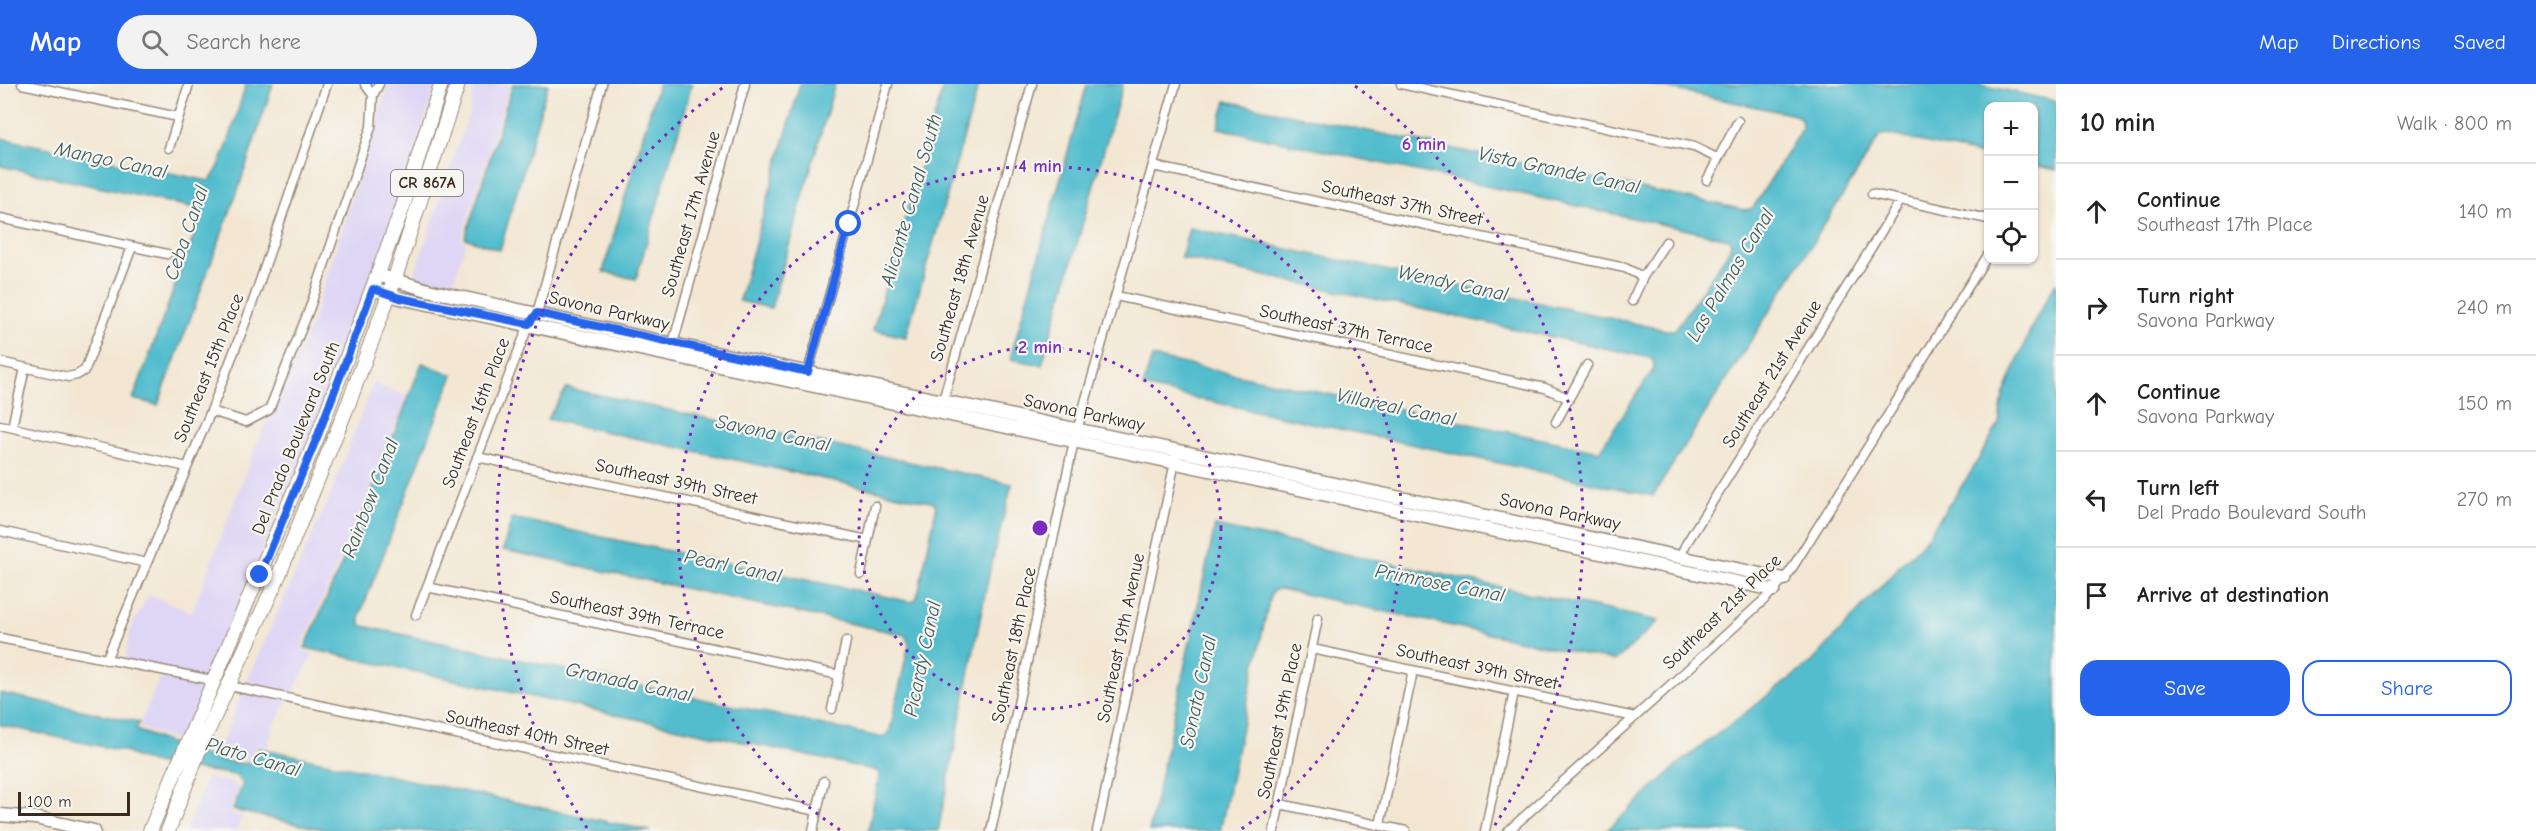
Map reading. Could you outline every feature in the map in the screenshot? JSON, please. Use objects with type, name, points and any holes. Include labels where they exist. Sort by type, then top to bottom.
[{"type":"main road","name":"Del Prado Boulevard South","points":[[150,831],[212,680],[291,501],[373,289],[441,84]]},
{"type":"main road","name":"Del Prado Boulevard South","points":[[168,831],[199,750],[230,686],[336,438],[394,281],[458,84]]},
{"type":"main road","points":[[222,660],[224,675],[230,686]]},
{"type":"main road","points":[[212,680],[219,709]]},
{"type":"street","points":[[22,84],[178,117]]},
{"type":"street","points":[[169,148],[189,84]]},
{"type":"street","name":"Southeast 15th Place","points":[[106,660],[211,411],[266,266],[327,84]]},
{"type":"street","points":[[365,84],[373,95]]},
{"type":"street","points":[[211,411],[246,422],[269,410],[309,310],[371,127],[373,95],[378,84]]},
{"type":"street","name":"Southeast 16th Place","points":[[416,615],[529,324],[537,313],[602,84]]},
{"type":"street","name":"Southeast 17th Avenue","points":[[671,349],[745,84]]},
{"type":"street","points":[[806,377],[888,84]]},
{"type":"street","name":"Southeast 18th Avenue","points":[[941,406],[1032,84]]},
{"type":"street","name":"Southeast 18th Place","points":[[991,831],[1076,435],[1176,84]]},
{"type":"street","points":[[1401,84],[1683,144],[1703,150],[1717,158]]},
{"type":"street","points":[[1707,180],[1738,121]]},
{"type":"street","name":"Southeast 37th Street","points":[[1153,166],[1625,267],[1643,277]]},
{"type":"street","points":[[1872,194],[1984,218]]},
{"type":"street","name":"Southeast 21st Avenue","points":[[1678,562],[1901,200]]},
{"type":"street","points":[[0,218],[167,254]]},
{"type":"street","points":[[1632,301],[1643,277],[1665,243]]},
{"type":"street","points":[[0,362],[68,377],[86,370],[132,247]]},
{"type":"street","name":"Southeast 21st Place","points":[[1508,831],[1784,579],[1801,556],[1984,263]]},
{"type":"street","name":"Savona Parkway","points":[[378,275],[394,281],[537,313],[671,349]]},
{"type":"street","name":"Savona Parkway","points":[[373,289],[389,295],[529,324],[671,349],[1678,562],[1784,579]]},
{"type":"street","name":"Southeast 37th Terrace","points":[[1116,296],[1545,388],[1568,398]]},
{"type":"street","points":[[1556,422],[1587,365]]},
{"type":"street","points":[[12,428],[25,368]]},
{"type":"street","points":[[0,425],[187,467]]},
{"type":"street","name":"Southeast 39th Street","points":[[477,457],[868,540]]},
{"type":"street","name":"Southeast 19th Avenue","points":[[1097,831],[1176,457]]},
{"type":"street","points":[[861,574],[875,506]]},
{"type":"street","points":[[0,531],[147,563]]},
{"type":"street","name":"Savona Parkway","points":[[1678,562],[1774,590]]},
{"type":"street","name":"Southeast 39th Terrace","points":[[428,587],[839,675]]},
{"type":"street","name":"Southeast 19th Place","points":[[1274,831],[1318,618]]},
{"type":"street","points":[[0,638],[212,680]]},
{"type":"street","points":[[832,709],[846,641]]},
{"type":"street","name":"Southeast 39th Street","points":[[1312,649],[1635,717]]},
{"type":"street","points":[[1380,825],[1413,671]]},
{"type":"street","name":"Southeast 40th Street","points":[[230,686],[818,812]]},
{"type":"street","points":[[1485,831],[1514,692]]},
{"type":"street","points":[[813,831],[824,781]]},
{"type":"street","points":[[1280,804],[1406,831]]},
{"type":"street","points":[[0,815],[35,818],[94,831]]},
{"type":"shaded area","points":[[388,84],[436,84],[411,166],[334,380],[181,742],[140,728],[141,720],[164,669],[125,661],[131,627],[149,595],[192,612],[255,448],[312,323]]},
{"type":"shaded area","points":[[475,84],[510,84],[462,237],[462,241],[466,243],[451,290],[412,282],[469,113]]},
{"type":"shaded area","points":[[373,383],[407,396],[358,518],[302,646],[303,651],[314,654],[274,725],[268,746],[257,746],[248,760],[217,754],[249,676],[332,491]]},
{"type":"shaded area","points":[[207,778],[230,782],[239,788],[230,811],[233,815],[242,816],[236,831],[186,831]]},
{"type":"water","points":[[246,84],[273,84],[238,190],[158,405],[133,399],[200,219],[199,212],[195,208],[0,166],[0,138],[209,181],[215,174],[225,150]]},
{"type":"water","points":[[513,84],[548,84],[500,250],[465,238]]},
{"type":"water","points":[[658,84],[692,84],[636,279],[603,272]]},
{"type":"water","points":[[800,84],[835,84],[771,308],[739,301]]},
{"type":"water","name":"Alicante Canal South","points":[[944,84],[979,84],[906,337],[873,330]]},
{"type":"water","points":[[1087,84],[1123,84],[1042,365],[1010,359]]},
{"type":"water","name":"Las Palmas Canal","points":[[1647,84],[1977,84],[2056,101],[2056,170],[2038,166],[2038,102],[1984,102],[1984,155],[1886,134],[1880,136],[1653,496],[1143,387],[1152,357],[1599,451],[1653,370],[1654,364],[1651,358],[1181,258],[1189,228],[1666,330],[1675,330],[1729,251],[1731,243],[1729,239],[1218,128],[1226,101],[1745,210],[1753,208],[1802,128],[1801,119],[1795,115]]},
{"type":"water","points":[[2056,282],[2056,831],[1606,831],[1681,762],[1813,661],[1922,544],[1971,472],[1999,423],[2003,396],[2034,322]]},
{"type":"water","points":[[422,363],[453,375],[360,615],[360,623],[363,626],[879,737],[886,736],[890,730],[909,644],[905,635],[503,550],[512,518],[912,602],[916,599],[919,590],[936,509],[935,503],[547,419],[567,388],[1012,484],[990,569],[938,831],[868,831],[879,777],[878,772],[874,770],[305,648],[361,519]]},
{"type":"water","points":[[1215,526],[1659,621],[1615,661],[1280,589],[1274,590],[1270,596],[1220,831],[1149,831]]},
{"type":"water","points":[[0,693],[139,722],[136,730],[230,762],[244,764],[253,762],[259,748],[651,831],[330,831],[233,810],[243,783],[235,775],[161,764],[135,757],[127,752],[0,725]]},
{"type":"route","points":[[260,575],[318,435],[373,289],[400,298],[529,324],[537,313],[808,372],[849,224]]},
{"type":"water label","name":"Mango Canal","points":[[111,160]]},
{"type":"water label","name":"Vista Grande Canal","points":[[1559,170]]},
{"type":"water label","name":"Ceba Canal","points":[[186,233]]},
{"type":"water label","name":"Wendy Canal","points":[[1453,283]]},
{"type":"water label","name":"Villareal Canal","points":[[1396,407]]},
{"type":"water label","name":"Savona Canal","points":[[773,433]]},
{"type":"water label","name":"Rainbow Canal","points":[[370,498]]},
{"type":"water label","name":"Pearl Canal","points":[[733,566]]},
{"type":"water label","name":"Primrose Canal","points":[[1440,583]]},
{"type":"water label","name":"Picardy Canal","points":[[922,659]]},
{"type":"water label","name":"Granada Canal","points":[[629,682]]},
{"type":"water label","name":"Sonata Canal","points":[[1198,692]]},
{"type":"water label","name":"Plato Canal","points":[[253,757]]}]
